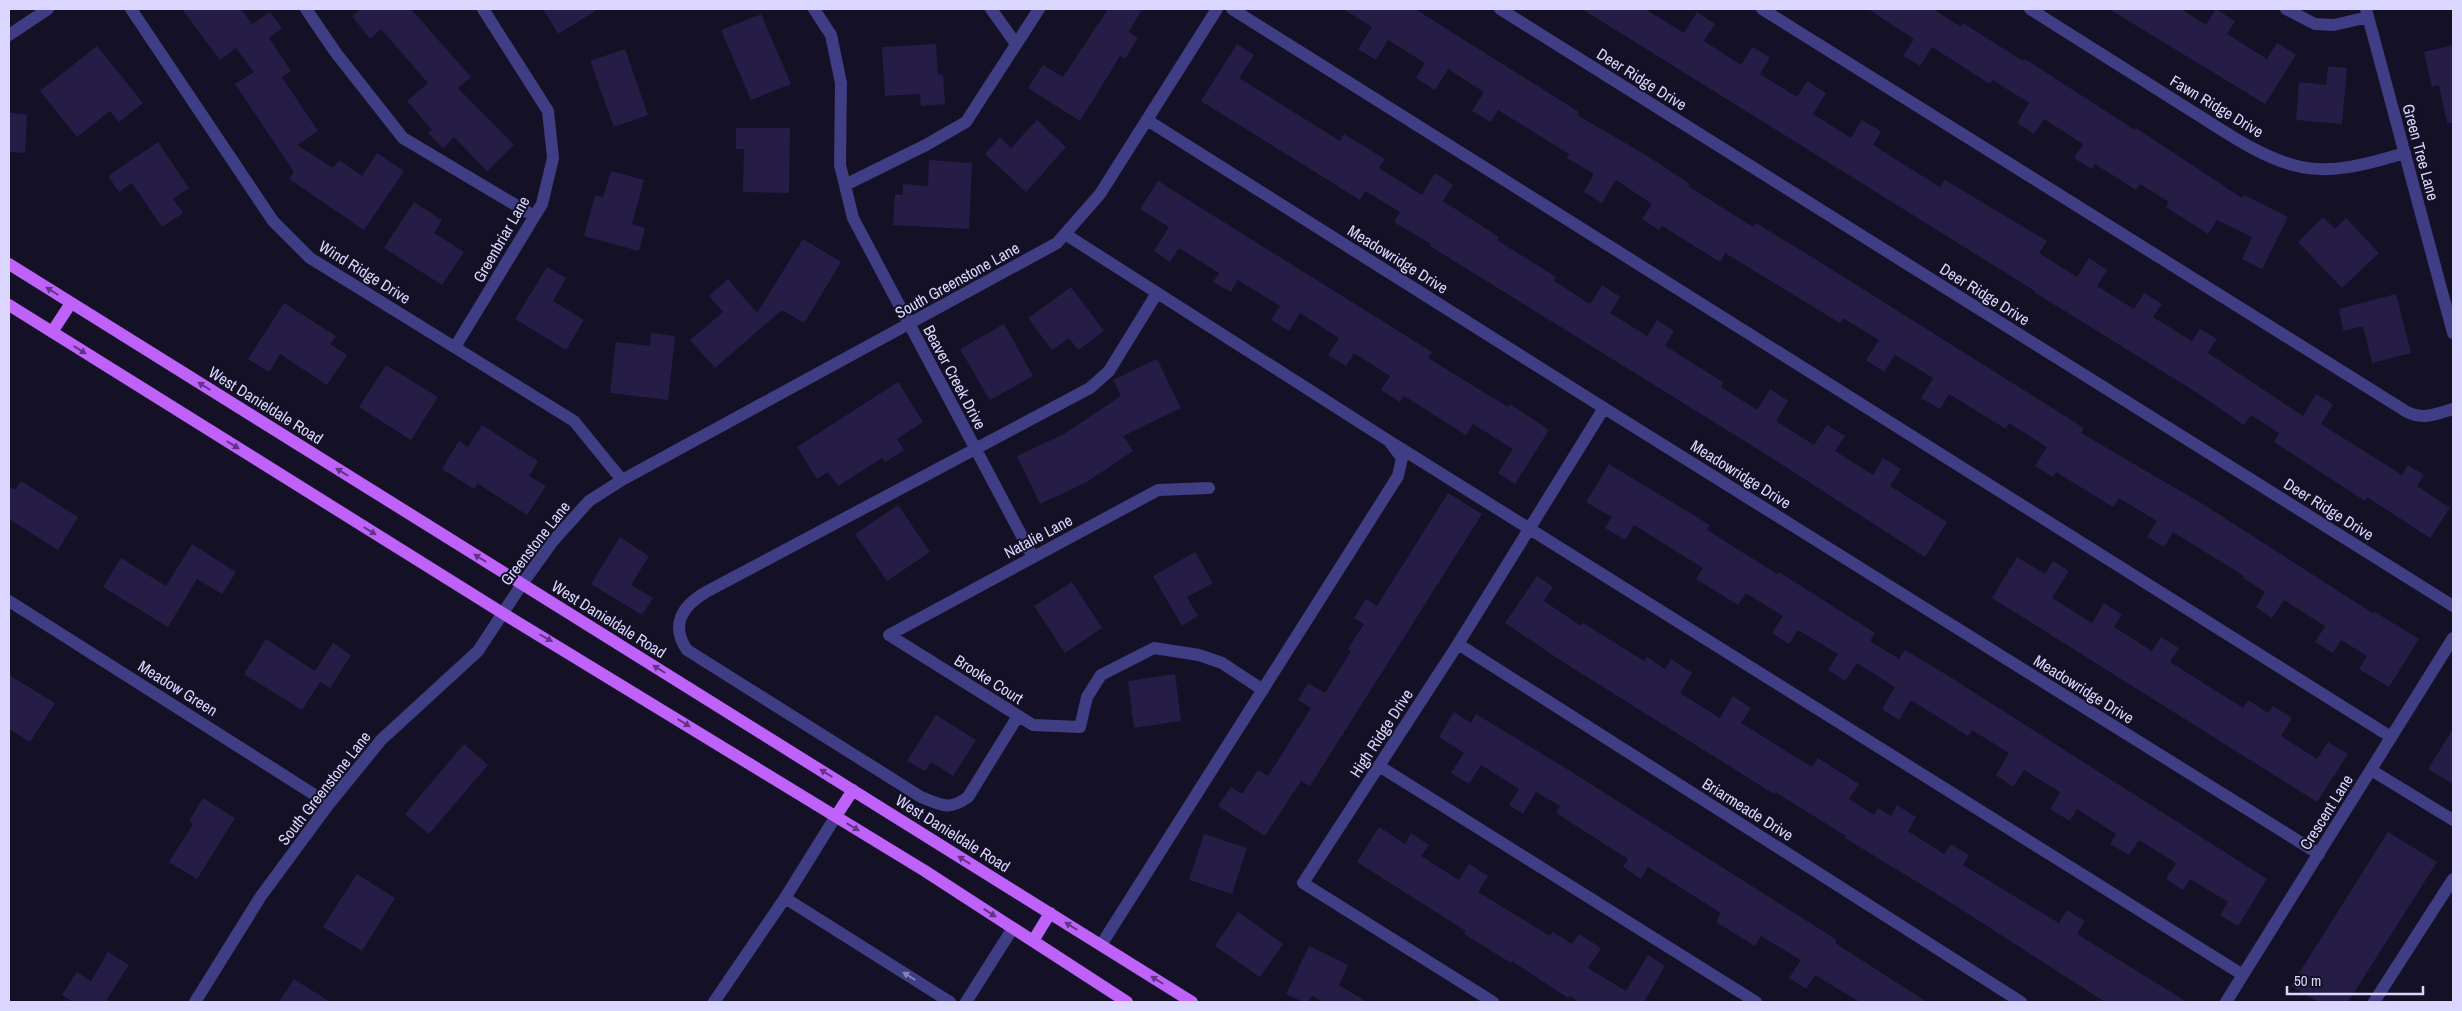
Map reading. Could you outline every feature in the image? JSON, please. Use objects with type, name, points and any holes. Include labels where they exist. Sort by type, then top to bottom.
[{"type":"main road","name":"West Danieldale Road","points":[[9,264],[1192,1002]]},
{"type":"main road","points":[[52,332],[71,303]]},
{"type":"main road","points":[[9,305],[504,614],[836,816],[1127,1002]]},
{"type":"main road","points":[[836,816],[853,790]]},
{"type":"main road","points":[[1033,941],[1050,913]]},
{"type":"street","points":[[9,35],[48,9]]},
{"type":"street","name":"Wind Ridge Drive","points":[[131,9],[273,221],[310,258],[574,421],[622,480]]},
{"type":"street","points":[[306,9],[336,52],[404,138],[534,216]]},
{"type":"street","name":"Greenbriar Lane","points":[[455,347],[542,204],[553,158],[548,111],[483,9]]},
{"type":"street","name":"Beaver Creek Drive","points":[[814,9],[831,35],[841,83],[840,165],[853,218],[1033,557]]},
{"type":"street","points":[[991,9],[1016,44]]},
{"type":"street","points":[[845,185],[926,146],[966,122],[1039,9]]},
{"type":"street","name":"South Greenstone Lane","points":[[622,480],[1057,243],[1100,194],[1217,9]]},
{"type":"street","points":[[1232,9],[2391,737]]},
{"type":"street","name":"Deer Ridge Drive","points":[[1500,9],[2453,606]]},
{"type":"street","points":[[1762,9],[2407,412],[2418,417],[2424,417],[2453,409]]},
{"type":"street","name":"Fawn Ridge Drive","points":[[2030,9],[2219,128],[2261,152],[2297,166],[2330,168],[2366,164],[2405,153]]},
{"type":"street","points":[[2286,9],[2315,24],[2334,25],[2367,13]]},
{"type":"street","name":"Green Tree Lane","points":[[2367,13],[2453,333]]},
{"type":"street","name":"Meadowridge Drive","points":[[1147,120],[1604,408],[2319,854]]},
{"type":"street","points":[[1065,234],[1389,441],[2242,976]]},
{"type":"street","points":[[1018,716],[968,797],[957,804],[943,806],[921,797],[688,650],[680,638],[679,624],[684,610],[693,599],[1090,388],[1109,371],[1157,293]]},
{"type":"street","name":"High Ridge Drive","points":[[1493,1002],[1303,883],[1458,644],[1604,408]]},
{"type":"street","points":[[1101,945],[1398,476],[1402,458],[1389,441]]},
{"type":"street","name":"Greenstone Lane","points":[[504,614],[522,584],[553,541],[589,501],[622,480]]},
{"type":"street","name":"Natalie Lane","points":[[889,635],[1158,490],[1209,488]]},
{"type":"street","name":"Meadow Green","points":[[9,601],[329,804]]},
{"type":"street","name":"South Greenstone Lane","points":[[195,1002],[261,896],[329,804],[382,740],[478,651],[504,614]]},
{"type":"street","name":"Brooke Court","points":[[889,635],[1032,725],[1080,727],[1087,697],[1101,675],[1154,648],[1200,655],[1222,663],[1263,690]]},
{"type":"street","name":"Crescent Lane","points":[[2226,1002],[2453,638]]},
{"type":"street","name":"Briarmeade Drive","points":[[1458,644],[2022,1002]]},
{"type":"street","points":[[1379,766],[1756,1002]]},
{"type":"street","points":[[2371,770],[2453,820]]},
{"type":"street","points":[[714,1002],[836,816]]},
{"type":"street","points":[[2374,1002],[2453,879]]},
{"type":"street","points":[[784,898],[950,1002]]},
{"type":"street","points":[[966,1002],[1013,928]]},
{"type":"building","points":[[182,9],[241,9],[252,24],[270,12],[282,28],[269,38],[291,71],[282,77],[318,131],[297,145],[333,168],[339,160],[362,176],[377,153],[404,171],[364,230],[289,179],[294,172],[235,84],[254,72],[236,48],[220,60]]},
{"type":"building","points":[[361,9],[411,9],[471,77],[458,88],[514,145],[487,171],[454,137],[443,148],[428,133],[432,130],[407,101],[428,83],[381,29],[370,39],[352,16]]},
{"type":"building","points":[[543,9],[599,9],[558,34]]},
{"type":"building","points":[[1108,9],[1142,9],[1129,32],[1138,38],[1125,59],[1120,56],[1080,121],[1028,88],[1043,65],[1063,77]]},
{"type":"building","points":[[1343,9],[1415,9],[1579,112],[1577,115],[1649,157],[1690,184],[1688,186],[1753,227],[1756,223],[2084,428],[2081,433],[2206,506],[2374,614],[2375,612],[2419,639],[2389,687],[2359,669],[2367,656],[2341,640],[2333,653],[2315,642],[2325,626],[2284,600],[2272,618],[2256,607],[2265,592],[2243,578],[2244,576],[2173,532],[2164,547],[2147,537],[2157,521],[2119,498],[2113,507],[2056,472],[2053,477],[2035,466],[2047,447],[2009,423],[2006,429],[1949,394],[1940,409],[1921,398],[1933,378],[1895,355],[1884,372],[1866,360],[1879,340],[1843,318],[1840,323],[1725,253],[1720,262],[1662,226],[1659,230],[1642,219],[1652,204],[1616,180],[1602,203],[1584,192],[1594,174],[1567,158],[1569,154],[1498,110],[1491,122],[1472,111],[1484,92],[1448,69],[1435,90],[1416,78],[1425,63],[1388,40],[1376,60],[1358,49],[1372,27]]},
{"type":"building","points":[[1582,9],[1645,9],[1684,33],[1697,12],[1715,24],[1704,41],[1741,65],[1752,47],[1770,57],[1760,74],[1797,97],[1807,81],[1826,93],[1813,114],[1851,138],[1862,120],[1881,131],[1873,145],[1940,187],[1945,180],[2047,241],[2039,253],[2077,277],[2089,258],[2107,270],[2097,286],[2134,309],[2144,293],[2162,304],[2153,317],[2192,341],[2200,329],[2217,339],[2208,353],[2303,416],[2316,394],[2333,404],[2321,424],[2402,475],[2408,465],[2424,475],[2417,486],[2450,508],[2430,538],[2367,497],[2365,501],[2274,442],[2279,433],[2251,415],[2244,425],[2199,394]]},
{"type":"building","points":[[1868,9],[1933,9],[1961,27],[1963,23],[2023,61],[2025,59],[2135,130],[2136,128],[2242,198],[2244,195],[2288,217],[2262,269],[2242,259],[2252,237],[2217,220],[2208,234],[2166,207],[2169,202],[2140,184],[2136,190],[2095,164],[2092,169],[2074,158],[2083,144],[2044,119],[2034,134],[2017,123],[2029,103],[1993,80],[1990,84],[1932,47],[1920,66],[1903,56],[1914,39]]},
{"type":"building","points":[[2109,9],[2181,9],[2206,25],[2216,9],[2235,21],[2227,34],[2267,59],[2277,43],[2296,55],[2265,104]]},
{"type":"building","points":[[761,14],[791,84],[751,100],[721,30]]},
{"type":"building","points":[[936,44],[938,75],[943,74],[945,104],[921,106],[920,94],[885,96],[882,47]]},
{"type":"building","points":[[1237,44],[1254,55],[1239,78],[1340,141],[1344,134],[1385,159],[1379,168],[1422,195],[1435,173],[1453,185],[1443,201],[1499,237],[1497,240],[1556,277],[1554,281],[1590,304],[1602,285],[1620,297],[1610,313],[1647,336],[1657,320],[1674,331],[1665,346],[1723,382],[1721,387],[1757,410],[1770,389],[1788,401],[1776,421],[1814,445],[1827,425],[1845,436],[1835,451],[1873,475],[1883,458],[1901,469],[1890,486],[1947,522],[1925,557],[1767,455],[1430,246],[1431,244],[1394,222],[1400,212],[1365,191],[1360,200],[1201,101]]},
{"type":"building","points":[[2453,45],[2453,123],[2447,123],[2439,85],[2432,87],[2424,52]]},
{"type":"building","points":[[97,46],[143,103],[119,122],[110,111],[77,137],[40,91]]},
{"type":"building","points":[[625,49],[648,115],[614,127],[590,61]]},
{"type":"building","points":[[2328,66],[2347,68],[2342,124],[2296,120],[2299,82],[2326,85]]},
{"type":"building","points":[[9,113],[27,114],[25,153],[9,152]]},
{"type":"building","points":[[1037,120],[1066,147],[1026,192],[985,154],[1000,137],[1011,148]]},
{"type":"building","points":[[736,128],[790,128],[789,193],[743,192],[744,149],[736,149]]},
{"type":"building","points":[[158,142],[189,188],[173,199],[183,213],[162,227],[132,183],[119,192],[108,176]]},
{"type":"building","points":[[929,160],[972,163],[969,229],[893,225],[895,194],[903,195],[903,184],[928,186]]},
{"type":"building","points":[[611,171],[644,180],[632,224],[645,228],[639,251],[584,236],[595,195],[603,197]]},
{"type":"building","points":[[1158,181],[1432,352],[1428,358],[1508,407],[1510,404],[1549,430],[1515,484],[1498,473],[1513,449],[1473,424],[1466,435],[1404,396],[1400,402],[1381,390],[1390,376],[1354,353],[1346,366],[1328,355],[1339,338],[1300,313],[1289,331],[1271,320],[1280,306],[1238,280],[1231,292],[1213,282],[1219,273],[1179,248],[1170,262],[1154,251],[1169,227],[1140,209]]},
{"type":"building","points":[[414,202],[442,220],[434,233],[464,252],[442,285],[384,248]]},
{"type":"building","points":[[2323,217],[2335,229],[2346,218],[2379,253],[2342,288],[2298,242]]},
{"type":"building","points":[[803,239],[841,262],[804,323],[782,310],[715,368],[690,340],[723,312],[709,296],[728,279],[757,313]]},
{"type":"building","points":[[547,267],[566,278],[553,301],[584,320],[566,350],[515,319]]},
{"type":"building","points":[[1071,287],[1104,331],[1078,350],[1069,338],[1052,350],[1028,318]]},
{"type":"building","points":[[2396,294],[2411,353],[2372,363],[2363,326],[2343,331],[2339,309]]},
{"type":"building","points":[[284,303],[336,336],[330,344],[347,355],[327,385],[280,354],[269,372],[248,359]]},
{"type":"building","points":[[1004,324],[1033,376],[990,400],[960,349]]},
{"type":"building","points":[[651,333],[675,336],[668,400],[610,393],[616,342],[650,346]]},
{"type":"building","points":[[1157,359],[1181,408],[1123,436],[1133,451],[1087,482],[1040,504],[1017,456],[1064,434],[1121,396],[1113,380]]},
{"type":"building","points":[[386,365],[438,397],[411,440],[359,407]]},
{"type":"building","points":[[898,382],[923,422],[897,439],[904,450],[885,462],[882,458],[838,486],[828,472],[817,479],[797,447]]},
{"type":"building","points":[[482,425],[538,461],[529,476],[546,486],[527,515],[478,484],[474,489],[442,469],[459,441],[468,447]]},
{"type":"building","points":[[1609,464],[1710,525],[1707,530],[1777,574],[1779,572],[1875,633],[1870,641],[1899,659],[1905,650],[1942,672],[2267,879],[2238,926],[2220,915],[2228,902],[2190,879],[2183,890],[2166,879],[2176,863],[2139,840],[2129,855],[2110,844],[2116,834],[2077,809],[2070,821],[2050,809],[2060,792],[2024,770],[2013,787],[1996,775],[2009,753],[1972,730],[1968,736],[1911,700],[1899,720],[1882,709],[1895,687],[1857,663],[1845,681],[1828,670],[1838,654],[1798,630],[1789,644],[1772,633],[1783,616],[1746,593],[1738,605],[1696,579],[1703,568],[1634,525],[1625,540],[1605,528],[1612,517],[1586,502]]},
{"type":"building","points":[[21,481],[78,517],[58,550],[9,519],[9,486],[15,490]]},
{"type":"building","points":[[1448,493],[1482,514],[1310,786],[1301,781],[1265,836],[1218,806],[1231,787],[1242,794],[1258,770],[1268,776],[1311,708],[1298,700],[1308,683],[1325,693],[1351,651],[1348,649],[1364,624],[1354,618],[1366,599],[1377,606]]},
{"type":"building","points":[[898,505],[930,552],[887,581],[855,534]]},
{"type":"building","points":[[620,537],[649,556],[631,585],[653,598],[642,615],[591,584]]},
{"type":"building","points":[[192,544],[236,572],[222,594],[197,579],[168,627],[103,587],[121,558],[166,586]]},
{"type":"building","points":[[1195,552],[1213,583],[1187,597],[1198,616],[1182,626],[1153,576]]},
{"type":"building","points":[[2017,557],[2045,574],[2053,561],[2069,571],[2052,598],[2092,623],[2104,603],[2122,615],[2114,627],[2152,651],[2161,637],[2179,648],[2170,662],[2243,708],[2248,700],[2268,713],[2273,706],[2292,718],[2281,736],[2317,759],[2328,742],[2348,754],[2317,802],[1992,598]]},
{"type":"building","points":[[1537,576],[1553,587],[1544,601],[1581,626],[1583,623],[1644,661],[1647,657],[1665,669],[1671,659],[1692,673],[1680,693],[1720,718],[1733,696],[1751,708],[1741,723],[1812,767],[1818,758],[1859,784],[1849,799],[1874,815],[1878,808],[1891,816],[1897,805],[1916,817],[1908,831],[1944,854],[1951,844],[1969,855],[1963,865],[2059,923],[2067,910],[2085,921],[2077,934],[2187,1002],[2105,1002],[1953,904],[1845,838],[1846,836],[1775,792],[1774,794],[1560,660],[1505,623]]},
{"type":"building","points":[[1072,582],[1102,628],[1065,653],[1034,606]]},
{"type":"building","points":[[266,639],[315,671],[333,643],[351,655],[330,688],[320,682],[302,710],[244,674]]},
{"type":"building","points":[[1175,674],[1181,721],[1134,728],[1128,681]]},
{"type":"building","points":[[9,675],[55,703],[30,742],[9,729]]},
{"type":"building","points":[[1454,712],[1471,723],[1476,714],[1567,769],[1837,940],[1835,943],[1927,1002],[1860,1002],[1815,975],[1806,989],[1789,978],[1801,960],[1761,936],[1755,946],[1716,922],[1721,913],[1648,867],[1641,879],[1623,867],[1628,859],[1556,813],[1560,806],[1536,792],[1523,814],[1509,805],[1519,789],[1481,765],[1469,784],[1451,773],[1464,753],[1439,737]]},
{"type":"building","points":[[936,715],[976,740],[953,776],[931,762],[925,771],[907,761]]},
{"type":"building","points":[[2453,729],[2453,784],[2428,769]]},
{"type":"building","points":[[464,744],[488,765],[429,834],[405,814]]},
{"type":"building","points":[[203,798],[235,818],[197,879],[169,862],[193,824],[189,821]]},
{"type":"building","points":[[1379,827],[1405,844],[1411,833],[1429,845],[1421,856],[1459,880],[1469,864],[1488,876],[1478,892],[1550,936],[1553,932],[1572,944],[1579,934],[1601,948],[1588,968],[1626,991],[1648,955],[1665,966],[1644,1002],[1579,1002],[1570,996],[1568,998],[1512,961],[1511,963],[1464,934],[1466,931],[1357,862]]},
{"type":"building","points":[[2388,832],[2437,862],[2348,1002],[2318,1002],[2291,986]]},
{"type":"building","points":[[1204,834],[1247,848],[1232,894],[1189,880]]},
{"type":"building","points":[[357,874],[395,898],[362,951],[323,927]]},
{"type":"building","points":[[1238,912],[1283,944],[1260,977],[1215,946]]},
{"type":"building","points":[[1309,946],[1348,965],[1339,985],[1367,1002],[1324,1002],[1312,996],[1308,1002],[1303,1002],[1286,994]]},
{"type":"building","points":[[108,952],[129,965],[105,1002],[73,1002],[62,995],[77,972],[91,981]]},
{"type":"building","points":[[294,979],[330,1002],[279,1002]]}]
